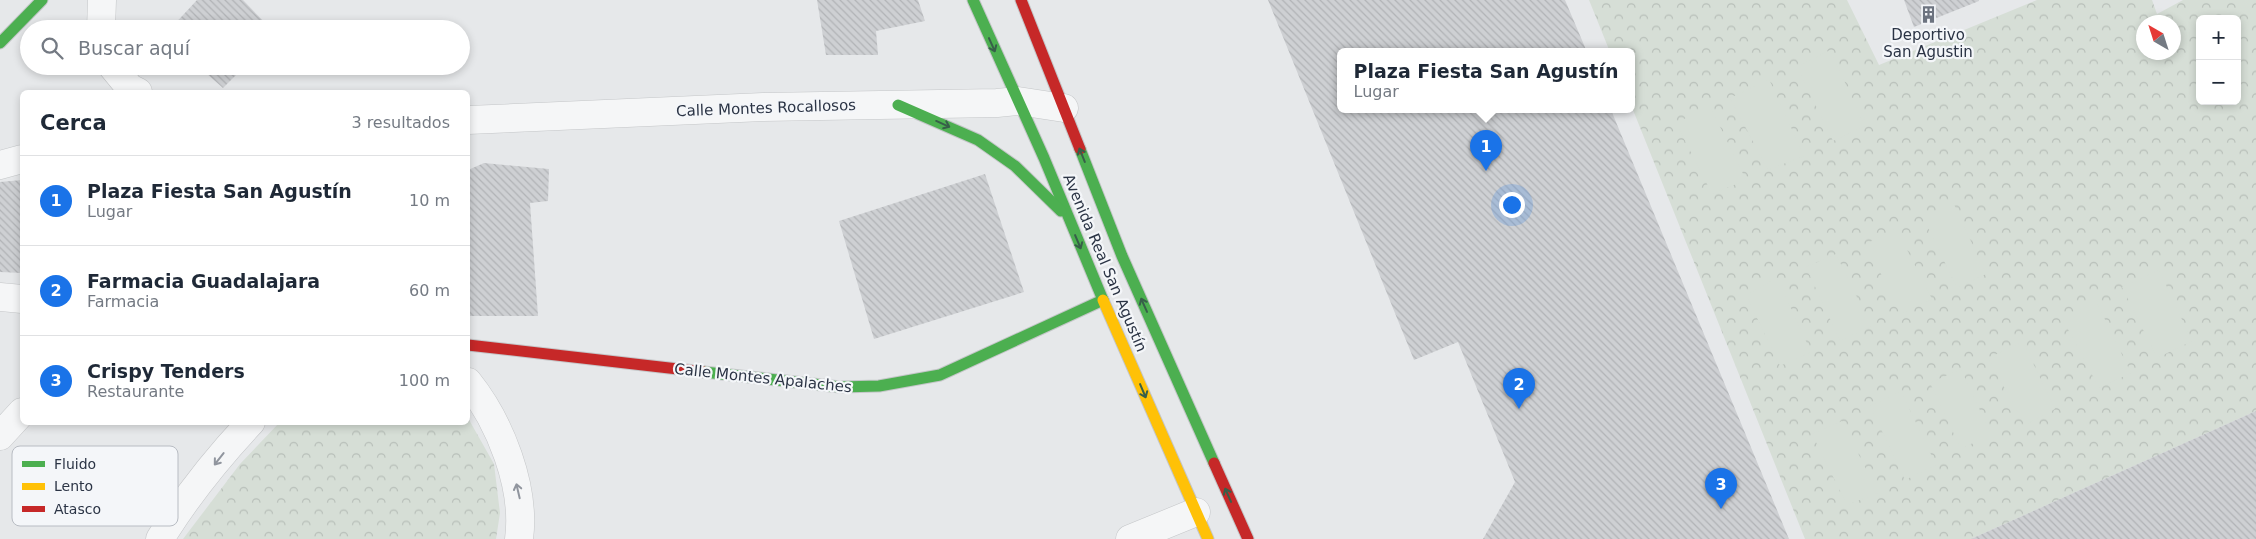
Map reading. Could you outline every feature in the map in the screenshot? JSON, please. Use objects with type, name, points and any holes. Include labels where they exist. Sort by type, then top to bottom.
[{"type":"main road","points":[[22,20],[42,0]]},
{"type":"main road","name":"Avenida Real San Agustín","points":[[973,0],[1208,539]]},
{"type":"main road","name":"Avenida Real San Agustín","points":[[1021,0],[1045,65],[1064,108],[1122,256],[1248,539]]},
{"type":"main road","points":[[0,43],[20,23]]},
{"type":"main road","points":[[898,105],[978,140],[1015,166],[1069,219]]},
{"type":"main road","name":"Calle Montes Apalaches","points":[[470,345],[840,387],[879,386],[940,375],[1103,300]]},
{"type":"street","points":[[101,20],[102,0]]},
{"type":"street","points":[[119,75],[134,90]]},
{"type":"street","name":"Calle Montes Rocallosos","points":[[470,120],[763,107],[997,104],[1018,101],[1064,108]]},
{"type":"street","points":[[0,165],[20,160]]},
{"type":"street","points":[[0,297],[20,300]]},
{"type":"street","points":[[470,385],[478,396],[500,440],[513,472],[520,496],[522,520],[519,539]]},
{"type":"street","points":[[0,436],[20,414]]},
{"type":"street","points":[[178,512],[229,445],[248,425]]},
{"type":"street","points":[[1130,539],[1196,512]]},
{"type":"street","points":[[160,539],[168,526]]},
{"type":"green space","points":[[1589,0],[1847,0],[1879,65],[2037,0],[2152,0],[2157,14],[2183,0],[2256,0],[2256,411],[1971,539],[1805,539],[1634,113],[1635,48],[1608,48]]},
{"type":"green space","points":[[1830,50],[1865,126],[1833,141],[1797,67]]},
{"type":"green space","points":[[1769,79],[1804,156],[1768,170],[1730,98]]},
{"type":"green space","points":[[1710,106],[1746,180],[1712,194],[1676,123]]},
{"type":"green space","points":[[1953,202],[1986,274],[1957,288],[1923,217]]},
{"type":"green space","points":[[1896,228],[1932,299],[1901,314],[1866,244]]},
{"type":"green space","points":[[1836,254],[1871,326],[1840,341],[1806,267]]},
{"type":"green space","points":[[2159,270],[2192,341],[2157,358],[2122,287]]},
{"type":"green space","points":[[1777,278],[1811,352],[1780,366],[1746,295]]},
{"type":"green space","points":[[2096,301],[2131,373],[2099,388],[2062,318]]},
{"type":"green space","points":[[2023,342],[2055,409],[2025,425],[1988,358]]},
{"type":"green space","points":[[1961,369],[1991,434],[1961,449],[1930,383]]},
{"type":"green space","points":[[1901,391],[1936,465],[1905,480],[1870,406]]},
{"type":"green space","points":[[1842,421],[1878,493],[1847,505],[1812,434]]},
{"type":"green space","points":[[470,422],[494,464],[500,513],[496,539],[183,539],[240,464],[277,425],[470,425]]},
{"type":"building","points":[[197,0],[243,0],[262,20],[178,20]]},
{"type":"building","points":[[817,0],[918,0],[925,21],[876,31],[878,55],[826,55]]},
{"type":"building","points":[[1268,0],[1565,0],[1585,48],[1337,48],[1337,113],[1612,113],[1789,539],[1483,539],[1515,482],[1458,342],[1414,360]]},
{"type":"building","name":"Deportivo San Agustin","points":[[1904,0],[1979,0],[1979,1],[1914,27]]},
{"type":"building","points":[[208,75],[236,75],[223,88]]},
{"type":"building","points":[[484,163],[549,169],[548,201],[530,203],[538,316],[470,316],[470,169]]},
{"type":"building","points":[[985,174],[1024,292],[874,339],[839,221]]},
{"type":"building","points":[[20,180],[20,273],[0,272],[0,182]]},
{"type":"building","points":[[2256,411],[2256,539],[1971,539]]},
{"type":"traffic: fast","points":[[22,20],[42,0]]},
{"type":"traffic: fast","points":[[973,0],[1044,158],[1103,300]]},
{"type":"traffic: fast","points":[[0,43],[20,23]]},
{"type":"traffic: fast","points":[[898,105],[978,140],[1015,166],[1061,211]]},
{"type":"traffic: fast","points":[[1080,149],[1122,256],[1214,463]]},
{"type":"traffic: fast","points":[[704,372],[840,387],[879,386],[940,375],[1103,300]]},
{"type":"traffic: slow","points":[[1103,300],[1208,539]]},
{"type":"traffic: jam","points":[[1021,0],[1080,149]]},
{"type":"traffic: jam","points":[[470,345],[704,372]]},
{"type":"traffic: jam","points":[[1214,463],[1248,539]]},
{"type":"place","name":"Deportivo San Agustin","points":[[1928,14]]},
{"type":"place","name":"Plaza Fiesta San Agustín","points":[[1486,171]]},
{"type":"place","name":"Farmacia Guadalajara","points":[[1519,409]]},
{"type":"place","name":"Crispy Tenders","points":[[1721,509]]}]
